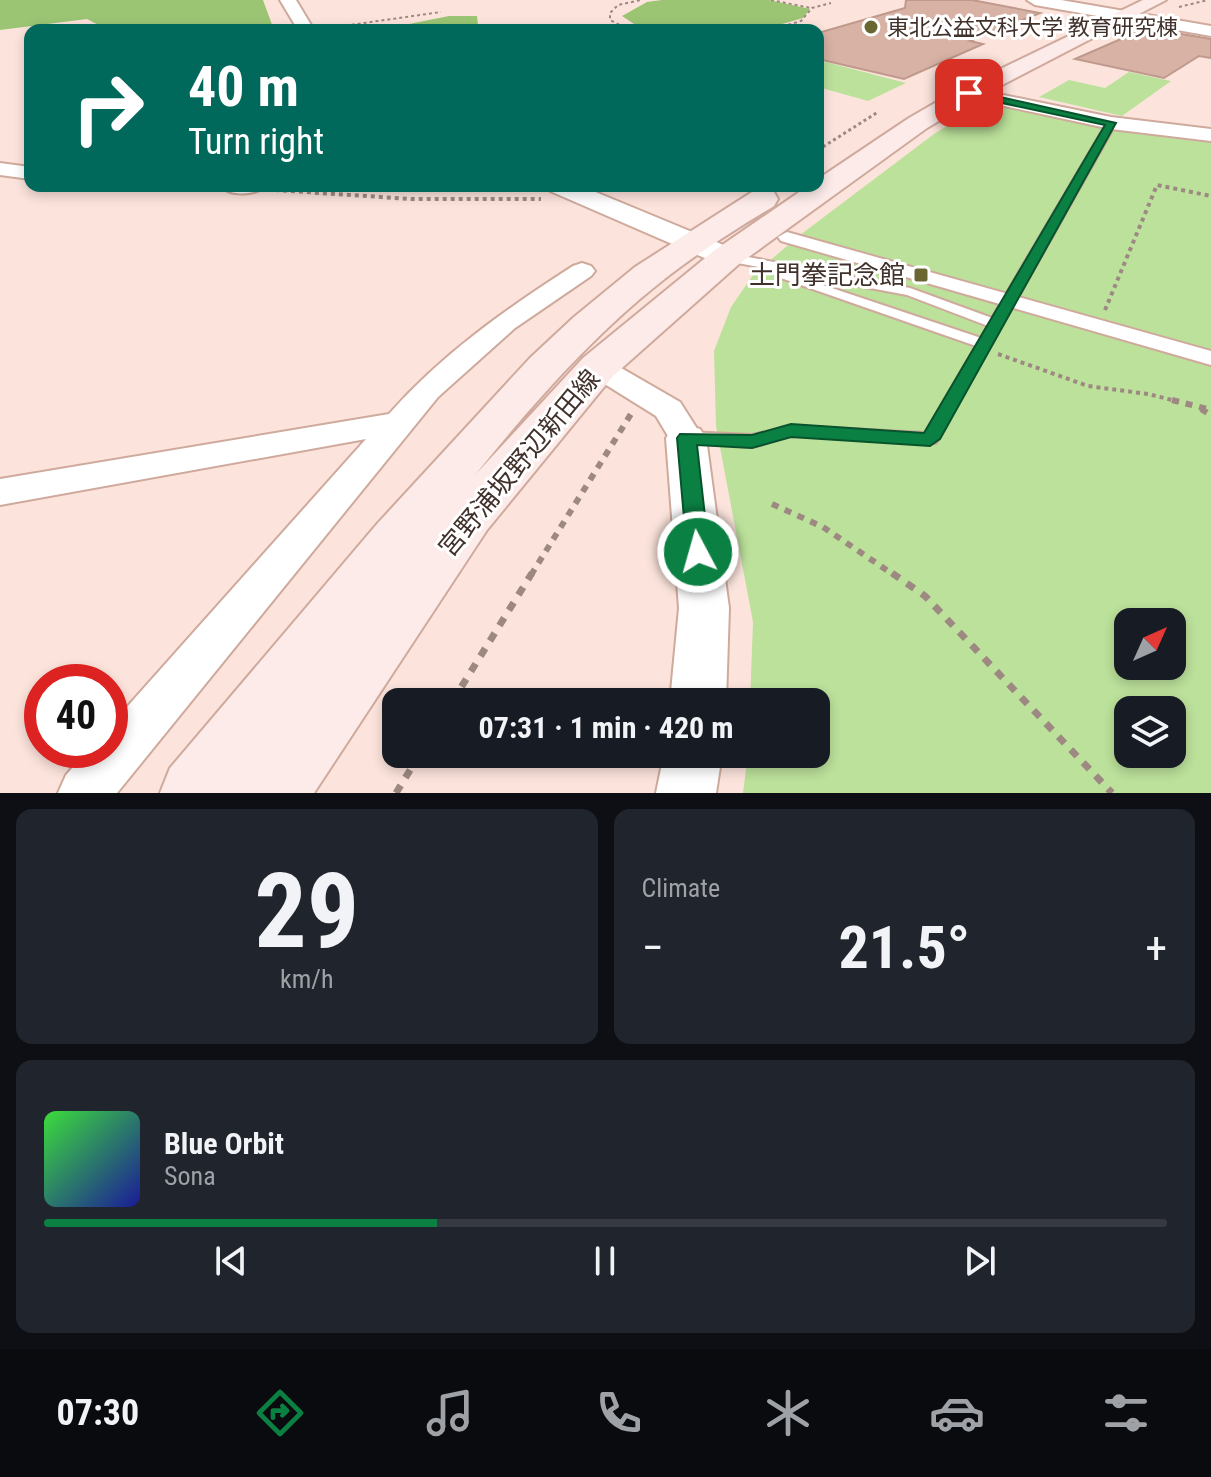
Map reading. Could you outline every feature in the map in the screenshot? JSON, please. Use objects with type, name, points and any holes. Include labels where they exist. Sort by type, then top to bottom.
[{"type":"main road","name":"宮野浦坂野辺新田線","points":[[824,162],[948,87],[1122,10],[1157,0]]},
{"type":"main road","name":"宮野浦坂野辺新田線","points":[[824,187],[969,93],[1122,10]]},
{"type":"main road","name":"宮野浦坂野辺新田線","points":[[273,793],[469,517],[538,434],[709,250],[779,192]]},
{"type":"main road","name":"宮野浦坂野辺新田線","points":[[195,793],[418,510],[502,414],[599,316],[631,287],[709,250],[815,192]]},
{"type":"street","points":[[288,0],[302,24]]},
{"type":"street","points":[[1035,0],[1122,10],[1211,31]]},
{"type":"street","points":[[969,93],[1111,123],[1211,135]]},
{"type":"street","points":[[0,169],[24,172]]},
{"type":"street","points":[[571,192],[709,250]]},
{"type":"street","points":[[787,237],[1211,358]]},
{"type":"street","points":[[84,793],[396,423],[473,347],[529,305],[582,271]]},
{"type":"street","points":[[598,367],[668,409],[686,438],[704,608],[699,688]]},
{"type":"street","points":[[0,492],[396,423]]},
{"type":"street","points":[[686,793],[690,768]]},
{"type":"lane","points":[[686,438],[752,441],[791,431],[930,439],[1111,123]]},
{"type":"lane","points":[[709,250],[910,292],[996,324]]},
{"type":"lane","points":[[709,250],[984,344]]},
{"type":"path","points":[[618,24],[610,20],[610,13],[618,5],[641,0]]},
{"type":"path","points":[[771,0],[812,8],[831,3]]},
{"type":"path","points":[[1204,2],[1211,3]]},
{"type":"path","points":[[791,24],[801,21],[812,8]]},
{"type":"path","points":[[359,24],[441,12]]},
{"type":"path","points":[[936,30],[957,23]]},
{"type":"path","points":[[893,29],[915,33]]},
{"type":"path","points":[[824,146],[878,112]]},
{"type":"path","points":[[1098,326],[1157,185],[1211,196]]},
{"type":"path","points":[[322,192],[411,199],[571,192]]},
{"type":"path","points":[[984,344],[1001,356],[1088,386],[1148,394],[1197,406],[1211,413]]},
{"type":"path","points":[[461,688],[642,395]]},
{"type":"path","points":[[772,504],[823,527],[925,596],[1112,793]]},
{"type":"path","points":[[396,793],[411,768]]},
{"type":"green space","points":[[0,0],[263,0],[272,24],[97,24],[87,19],[24,24],[24,27],[0,30]]},
{"type":"green space","points":[[769,0],[810,9],[803,18],[782,24],[634,24],[622,16],[647,2]]},
{"type":"green space","points":[[449,16],[477,16],[478,24],[409,24]]},
{"type":"green space","points":[[824,63],[906,83],[868,101],[824,89]]},
{"type":"green space","points":[[1129,72],[1171,81],[1122,116],[1039,97],[1069,80],[1105,88]]},
{"type":"green space","points":[[1004,103],[1162,135],[1211,139],[1211,793],[743,793],[746,768],[830,768],[830,688],[751,688],[753,622],[716,426],[714,351],[731,307],[753,275],[800,235],[934,134],[982,104]]},
{"type":"building","points":[[906,0],[972,0],[1040,13],[970,41],[983,44],[904,79],[824,60],[824,31],[905,8]]},
{"type":"building","points":[[1137,32],[1169,38],[1176,33],[1211,39],[1211,58],[1199,56],[1164,78],[1075,59]]},
{"type":"place","name":"東北公益文科大学 教育研究棟","points":[[871,27]]},
{"type":"place","name":"土門拳記念館","points":[[921,275]]},
{"type":"route","points":[[698,552],[686,438],[752,441],[791,431],[930,439],[1111,123],[969,93]]}]
